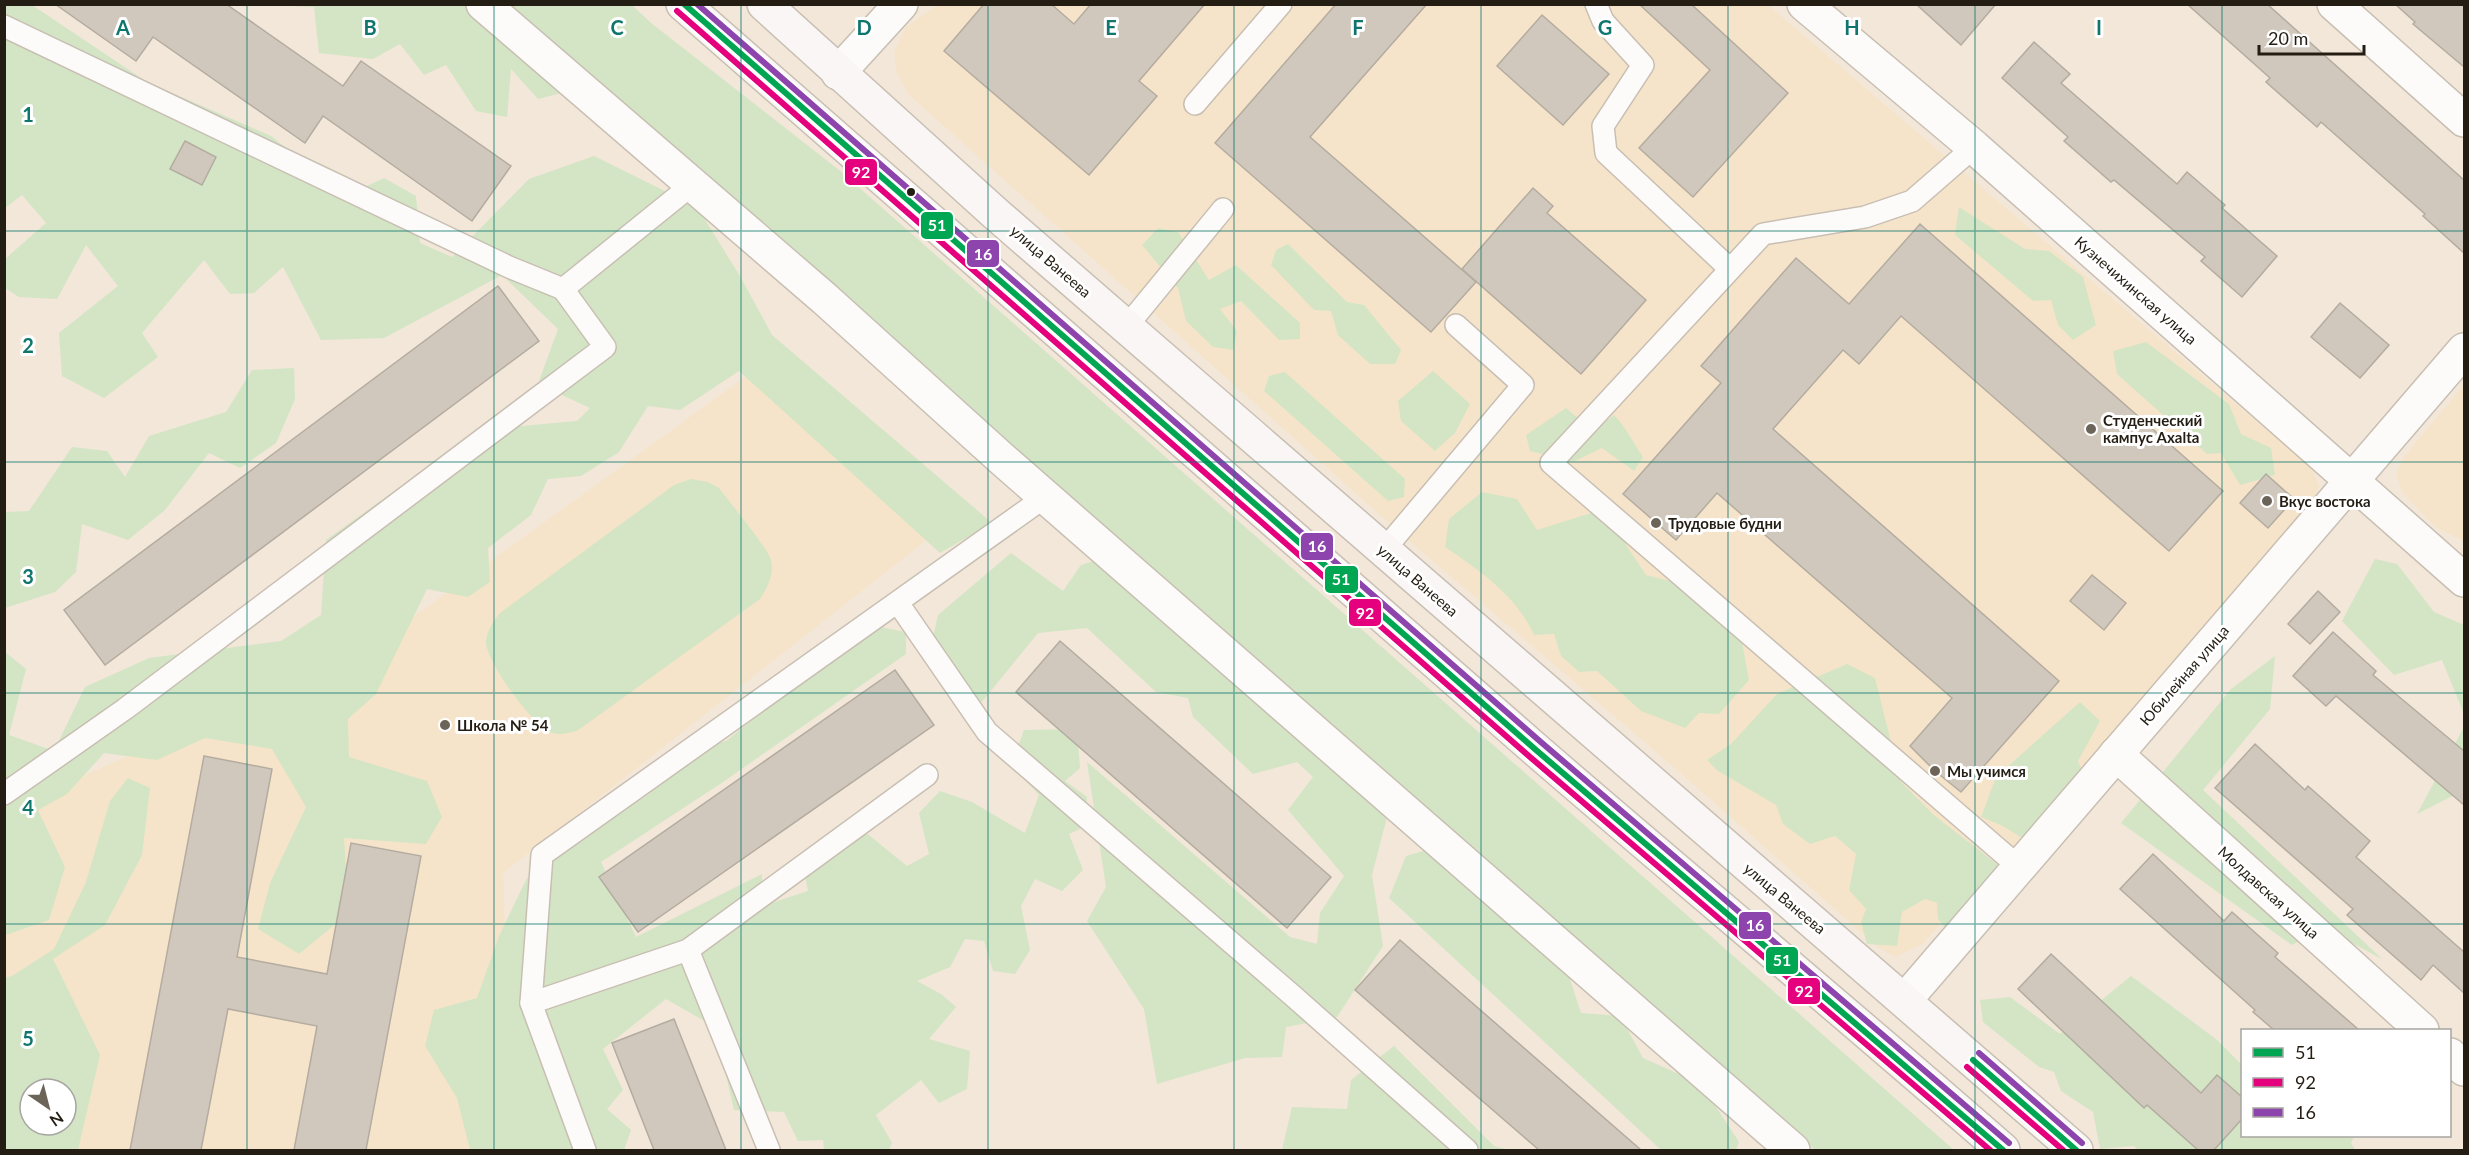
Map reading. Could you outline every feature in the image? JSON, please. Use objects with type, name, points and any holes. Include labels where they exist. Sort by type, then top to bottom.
[{"type":"main road","points":[[683,4],[1630,832],[1873,1036],[2003,1150]]},
{"type":"main road","name":"улица Ванеева","points":[[764,4],[838,74],[1663,794],[1905,1000],[2076,1150]]},
{"type":"street","points":[[483,4],[693,184],[1777,1145]]},
{"type":"street","name":"Кузнечихинская улица","points":[[1804,4],[1974,147],[2464,580]]},
{"type":"street","points":[[2334,4],[2464,120]]},
{"type":"street","points":[[838,74],[894,7]]},
{"type":"street","name":"Юбилейная улица","points":[[1905,1000],[2464,350]]},
{"type":"street","name":"Молдавская улица","points":[[2116,754],[2421,1029]]},
{"type":"street","points":[[2451,1056],[2464,1069]]},
{"type":"lane","points":[[1195,104],[1281,4]]},
{"type":"lane","points":[[1596,4],[1603,21],[1643,65],[1603,126],[1606,153],[1730,269]]},
{"type":"lane","points":[[4,26],[509,267],[563,288],[605,347],[125,709],[4,794]]},
{"type":"lane","points":[[1974,147],[1912,201],[1865,217],[1763,234],[1551,463],[2019,867]]},
{"type":"lane","points":[[563,288],[693,184]]},
{"type":"lane","points":[[1127,326],[1223,209]]},
{"type":"lane","points":[[1384,550],[1523,385],[1456,325]]},
{"type":"lane","points":[[585,1150],[531,1003],[542,855],[1045,497]]},
{"type":"lane","points":[[898,603],[987,732],[1293,994],[1467,1150]]},
{"type":"lane","points":[[531,1003],[688,950],[927,775]]},
{"type":"lane","points":[[688,950],[769,1150]]},
{"type":"shaded area","points":[[937,5],[1768,5],[2312,469],[2319,486],[2313,504],[2149,696],[2018,842],[1922,944],[1896,957],[1879,948],[1670,764],[1399,532],[908,94],[897,73],[894,52],[906,27]]},
{"type":"shaded area","name":"Школа № 54","points":[[759,367],[942,528],[503,873],[508,1005],[563,1150],[5,1150],[5,895],[27,801],[369,649]]},
{"type":"shaded area","points":[[2464,385],[2464,541],[2437,528],[2404,495],[2396,475],[2403,458]]},
{"type":"green space","points":[[5,5],[32,5],[147,82],[271,136],[346,196],[384,178],[416,196],[420,243],[452,257],[529,179],[594,156],[697,207],[740,276],[772,335],[992,523],[940,553],[739,371],[680,410],[648,406],[619,452],[581,476],[548,479],[531,515],[488,548],[490,582],[468,597],[427,589],[376,694],[348,719],[349,757],[427,781],[442,817],[426,844],[344,838],[349,913],[299,954],[258,929],[270,883],[306,807],[272,749],[205,738],[157,760],[104,753],[67,794],[38,810],[65,867],[49,920],[6,935],[4,651],[26,669],[9,735],[54,751],[85,687],[149,658],[281,641],[321,615],[326,540],[479,430],[577,421],[590,408],[538,384],[558,329],[502,275],[384,338],[321,340],[283,267],[254,293],[230,294],[204,260],[142,333],[158,357],[104,398],[62,376],[59,333],[118,286],[86,245],[57,299],[19,297],[5,288],[5,259],[46,223],[22,195],[5,208]]},
{"type":"green space","points":[[266,5],[467,5],[493,35],[549,56],[565,92],[538,99],[511,69],[507,117],[476,111],[446,65],[424,75],[400,44],[373,59],[319,53],[314,7]]},
{"type":"green space","points":[[498,5],[632,5],[651,23],[839,170],[1954,1150],[1815,1150],[1144,560]]},
{"type":"green space","points":[[1959,207],[2025,249],[2049,251],[2083,277],[2096,325],[2073,340],[2058,325],[2051,300],[2033,301],[1955,235]]},
{"type":"green space","points":[[1158,228],[1178,232],[1209,280],[1236,265],[1300,323],[1300,339],[1279,340],[1241,301],[1220,309],[1237,331],[1233,350],[1213,347],[1186,321],[1178,288],[1142,245]]},
{"type":"green space","points":[[1288,244],[1347,302],[1364,305],[1401,350],[1395,364],[1370,364],[1338,335],[1331,311],[1314,310],[1271,265],[1276,250]]},
{"type":"green space","points":[[2146,342],[2229,404],[2241,434],[2271,448],[2275,475],[2240,485],[2221,453],[2207,454],[2117,374],[2113,351]]},
{"type":"green space","points":[[294,368],[295,399],[276,443],[240,468],[209,453],[165,510],[128,540],[82,524],[76,572],[55,592],[5,608],[5,512],[29,511],[72,447],[107,451],[125,477],[149,436],[226,412],[252,370]]},
{"type":"green space","points":[[1433,371],[1470,404],[1455,433],[1435,451],[1401,421],[1398,401]]},
{"type":"green space","points":[[1285,372],[1405,479],[1404,497],[1388,501],[1264,391],[1269,376]]},
{"type":"green space","points":[[1566,408],[1593,431],[1614,415],[1643,457],[1634,471],[1602,448],[1573,462],[1530,451],[1526,435]]},
{"type":"green space","points":[[691,479],[708,482],[719,488],[763,546],[772,565],[766,590],[760,599],[577,731],[560,734],[550,732],[532,718],[511,692],[493,663],[486,642],[491,626],[500,613],[674,485]]},
{"type":"green space","points":[[1482,492],[1517,499],[1537,530],[1591,513],[1619,518],[1626,545],[1646,575],[1677,583],[1742,642],[1749,680],[1719,714],[1699,713],[1685,728],[1641,711],[1597,671],[1579,672],[1561,656],[1554,634],[1534,635],[1517,608],[1496,585],[1445,547],[1449,519]]},
{"type":"green space","points":[[1011,553],[1063,591],[1081,565],[1121,553],[1389,809],[1372,875],[1383,946],[1337,1017],[1286,1027],[1282,1057],[1245,1058],[1157,1084],[1144,1009],[1087,921],[1106,887],[1087,762],[1290,937],[1317,944],[1320,913],[1344,876],[1288,810],[1313,777],[1297,762],[1253,774],[1193,717],[1188,698],[1156,692],[1087,628],[1038,633],[981,703],[947,694],[927,665],[938,615]]},
{"type":"green space","points":[[2375,559],[2397,564],[2434,612],[2464,625],[2464,714],[2442,660],[2394,675],[2342,621]]},
{"type":"green space","points":[[870,625],[906,632],[906,654],[723,782],[601,862],[636,937],[762,874],[762,906],[808,891],[802,860],[854,823],[907,866],[929,854],[919,813],[940,791],[972,802],[1025,833],[1039,795],[1011,765],[1024,730],[1077,729],[1080,768],[1065,781],[1087,797],[1086,826],[1069,834],[1083,870],[1062,891],[1035,879],[1021,906],[1030,950],[1015,974],[993,971],[984,941],[965,939],[950,967],[917,981],[941,994],[956,1007],[929,1039],[970,1051],[967,1089],[939,1103],[921,1080],[876,1115],[892,1143],[889,1150],[824,1150],[823,1140],[798,1141],[784,1112],[734,1110],[715,1027],[666,999],[603,1049],[623,1090],[607,1109],[631,1130],[624,1150],[470,1150],[457,1098],[425,1046],[434,1010],[477,998],[499,936],[527,878],[650,793],[693,750],[726,741]]},
{"type":"green space","points":[[2275,656],[2270,709],[2203,790],[2382,959],[2324,928],[2292,945],[2121,823],[2231,689]]},
{"type":"green space","points":[[1847,664],[1875,678],[1901,782],[1935,816],[2002,868],[1947,930],[1938,919],[1937,903],[1925,899],[1902,912],[1897,946],[1867,944],[1861,922],[1866,909],[1849,890],[1856,854],[1835,836],[1810,844],[1783,824],[1776,805],[1718,771],[1707,760],[1731,744],[1777,694]]},
{"type":"green space","points":[[2080,702],[2100,721],[2078,761],[2086,781],[2032,844],[2001,825],[1981,817],[1996,777]]},
{"type":"green space","points":[[2464,727],[2464,790],[2417,814]]},
{"type":"green space","points":[[128,778],[150,788],[142,855],[105,925],[53,959],[100,1055],[78,1150],[5,1150],[5,978],[12,976],[54,949],[86,882],[110,801]]},
{"type":"green space","points":[[1437,847],[1563,958],[1581,1013],[1620,1016],[1643,1058],[1701,1084],[1739,1142],[1736,1150],[1661,1150],[1389,898],[1406,856]]},
{"type":"green space","points":[[2131,976],[2216,1039],[2241,1064],[2241,1137],[2354,1137],[2351,1143],[2355,1150],[2138,1150],[2134,1146],[2100,1149],[2093,1112],[2061,1091],[2054,1072],[2039,1067],[1983,1022],[1980,1000],[2010,997],[2060,1034]]},
{"type":"green space","points":[[1394,1046],[1494,1146],[1509,1150],[1282,1150],[1292,1107],[1347,1109],[1351,1080]]},
{"type":"building","points":[[55,4],[226,4],[343,86],[361,61],[511,166],[472,221],[323,116],[305,143],[153,37],[136,61]]},
{"type":"building","points":[[984,4],[1051,4],[1074,24],[1091,4],[1205,4],[1139,81],[1157,96],[1089,175],[944,51]]},
{"type":"building","points":[[1336,4],[1427,4],[1310,137],[1476,282],[1431,332],[1215,143]]},
{"type":"building","points":[[1639,4],[1691,4],[1788,93],[1693,197],[1639,148],[1710,70]]},
{"type":"building","points":[[1916,4],[1996,4],[1961,45]]},
{"type":"building","points":[[2187,4],[2267,4],[2464,180],[2464,253],[2423,216],[2425,214],[2321,122],[2317,127],[2266,82],[2270,78]]},
{"type":"building","points":[[2395,4],[2464,4],[2464,67],[2413,24],[2415,22]]},
{"type":"building","points":[[1542,15],[1609,74],[1563,125],[1497,66]]},
{"type":"building","points":[[2034,42],[2070,74],[2061,83],[2177,184],[2187,172],[2225,205],[2222,208],[2277,256],[2242,297],[2201,261],[2205,257],[2114,180],[2111,182],[2064,141],[2068,137],[2002,78]]},
{"type":"building","points":[[185,141],[216,157],[202,185],[170,169]]},
{"type":"building","points":[[1533,188],[1553,206],[1547,213],[1646,300],[1581,374],[1462,269]]},
{"type":"building","points":[[1920,224],[2223,491],[2169,551],[1901,316],[1859,364],[1843,350],[1773,429],[2059,681],[1961,792],[1935,771],[1910,746],[1952,698],[1717,493],[1676,540],[1623,494],[1721,383],[1701,366],[1796,258],[1849,304]]},
{"type":"building","points":[[498,286],[539,341],[105,665],[64,610]]},
{"type":"building","points":[[2340,303],[2389,345],[2360,378],[2311,337]]},
{"type":"building","name":"Вкус востока","points":[[2266,474],[2294,499],[2268,528],[2240,503]]},
{"type":"building","points":[[2092,575],[2126,603],[2104,630],[2070,601]]},
{"type":"building","points":[[2318,591],[2340,612],[2310,644],[2288,624]]},
{"type":"building","points":[[2333,632],[2376,671],[2373,675],[2464,751],[2464,805],[2336,696],[2326,706],[2293,676]]},
{"type":"building","points":[[1060,641],[1331,877],[1287,928],[1016,692]]},
{"type":"building","points":[[895,670],[934,725],[638,932],[599,877]]},
{"type":"building","points":[[2255,744],[2305,790],[2308,786],[2370,841],[2356,857],[2464,952],[2464,993],[2433,965],[2421,980],[2347,915],[2353,909],[2215,788]]},
{"type":"building","points":[[204,756],[272,769],[237,957],[327,974],[351,843],[421,856],[366,1150],[294,1150],[317,1026],[228,1009],[201,1150],[130,1150]]},
{"type":"building","points":[[2153,854],[2224,921],[2232,912],[2278,953],[2275,957],[2358,1029],[2273,1029],[2253,1012],[2255,1010],[2120,889]]},
{"type":"building","points":[[1400,940],[1641,1150],[1539,1150],[1457,1079],[1355,990]]},
{"type":"building","points":[[2051,954],[2201,1093],[2217,1075],[2241,1096],[2241,1120],[2214,1150],[2198,1150],[2147,1105],[2144,1108],[2018,989]]},
{"type":"building","points":[[674,1019],[726,1150],[654,1150],[612,1043]]},
{"type":"transit line","name":"51","points":[[684,4],[1536,750],[2003,1150]]},
{"type":"transit line","name":"16","points":[[697,4],[1542,743],[2009,1143]]},
{"type":"transit line","name":"92","points":[[677,11],[1530,757],[1990,1150]]},
{"type":"transit line","name":"16","points":[[1979,1053],[2082,1143]]},
{"type":"transit line","name":"51","points":[[1973,1060],[2076,1150]]},
{"type":"transit line","name":"92","points":[[1967,1067],[2063,1150]]},
{"type":"place","name":"Студенческий кампус Axalta","points":[[2091,429]]},
{"type":"place","name":"Вкус востока","points":[[2267,501]]},
{"type":"place","name":"Трудовые будни","points":[[1656,523]]},
{"type":"place","name":"Школа № 54","points":[[445,725]]},
{"type":"place","name":"Мы учимся","points":[[1935,771]]}]
